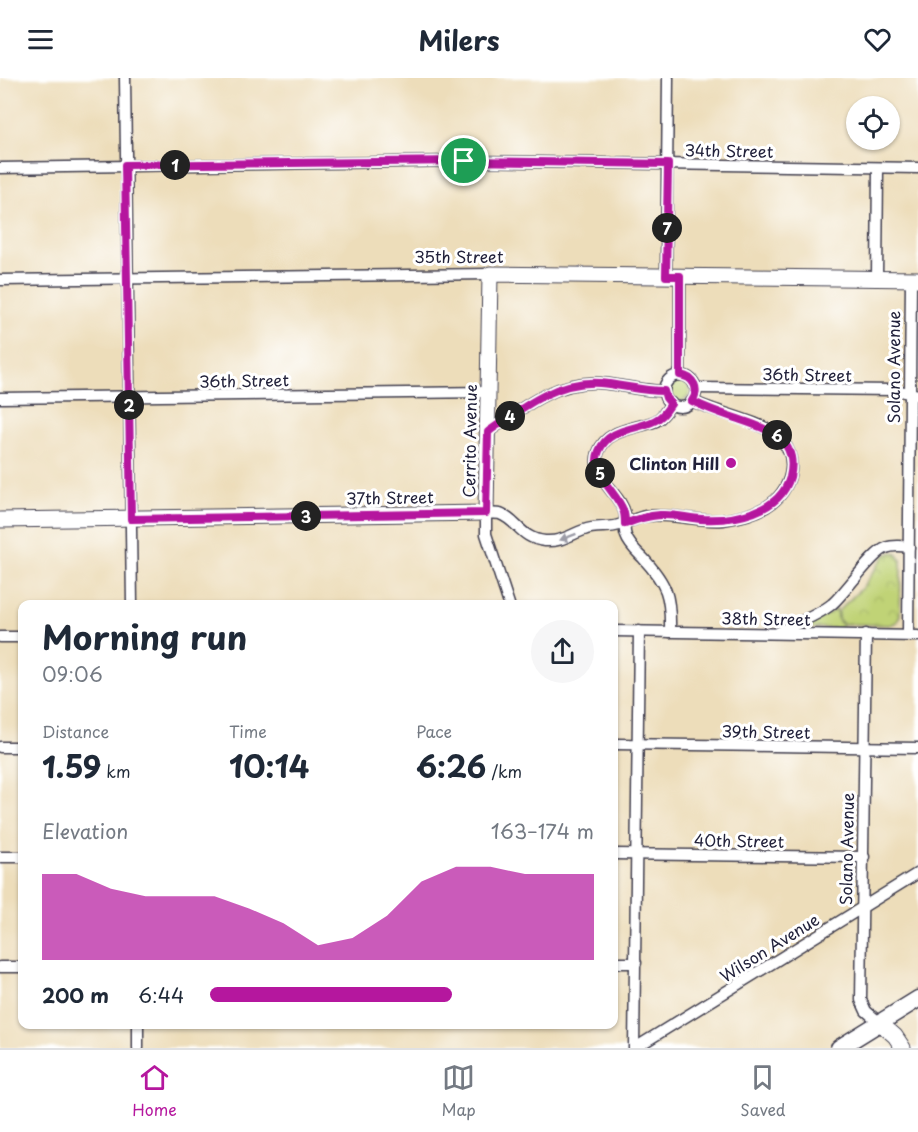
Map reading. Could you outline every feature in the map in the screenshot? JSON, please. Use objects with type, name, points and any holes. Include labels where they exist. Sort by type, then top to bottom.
[{"type":"main road","points":[[839,1048],[918,999]]},
{"type":"street","points":[[125,78],[132,600]]},
{"type":"street","points":[[668,78],[668,164],[680,375]]},
{"type":"street","name":"34th Street","points":[[0,168],[452,161],[918,168]]},
{"type":"street","points":[[877,279],[878,168]]},
{"type":"street","name":"35th Street","points":[[0,280],[489,274],[915,279]]},
{"type":"street","name":"Cerrito Avenue","points":[[489,274],[486,534],[508,600]]},
{"type":"street","name":"Solano Avenue","points":[[913,635],[909,547],[914,521],[915,279]]},
{"type":"street","points":[[680,375],[690,379],[696,388],[692,401],[681,407],[671,404],[664,391],[669,380],[680,375]]},
{"type":"street","points":[[488,432],[527,404],[554,391],[599,383],[664,391]]},
{"type":"street","name":"36th Street","points":[[696,388],[884,390],[914,394]]},
{"type":"street","name":"36th Street","points":[[0,398],[488,392]]},
{"type":"street","name":"37th Street","points":[[0,520],[486,513],[499,514],[527,536],[546,541],[566,539],[594,527],[612,527],[642,517],[662,515],[710,520],[734,518],[765,508],[783,492],[789,480],[792,465],[790,452],[784,441],[775,433],[692,401]]},
{"type":"street","points":[[670,632],[668,594],[662,580],[631,546],[626,536],[625,513],[599,470],[597,460],[604,444],[620,432],[658,420],[671,404]]},
{"type":"street","points":[[775,633],[812,617],[831,605],[855,581],[879,551],[889,546],[909,547]]},
{"type":"street","name":"38th Street","points":[[618,631],[913,635]]},
{"type":"street","points":[[635,1048],[639,631]]},
{"type":"street","name":"Solano Avenue","points":[[866,634],[861,1000],[866,1011],[895,1036],[903,1048]]},
{"type":"street","points":[[0,637],[18,637]]},
{"type":"street","name":"39th Street","points":[[618,744],[918,748]]},
{"type":"street","points":[[0,747],[18,747]]},
{"type":"street","name":"40th Street","points":[[618,854],[864,857]]},
{"type":"street","points":[[0,857],[18,857]]},
{"type":"street","name":"Wilson Avenue","points":[[635,1048],[918,873]]},
{"type":"street","points":[[618,963],[636,963]]},
{"type":"street","points":[[0,967],[18,967]]},
{"type":"street","points":[[138,1029],[138,1048]]},
{"type":"green space","points":[[680,381],[687,384],[690,391],[687,398],[680,401],[673,398],[670,391],[673,384]]},
{"type":"green space","points":[[893,552],[901,560],[900,615],[897,622],[890,625],[842,623],[838,616],[839,610],[862,588],[885,555]]},
{"type":"green space","points":[[836,609],[837,618],[842,625],[840,628],[805,628]]},
{"type":"place","name":"Clinton Hill","points":[[731,463]]},
{"type":"route","points":[[464,161],[668,164],[666,276],[680,276],[680,375],[692,380],[695,385],[696,392],[692,401],[775,433],[784,441],[790,452],[792,465],[789,480],[783,492],[765,508],[734,518],[710,520],[662,515],[642,517],[625,524],[625,513],[599,470],[597,460],[599,451],[604,444],[620,432],[658,420],[671,404],[664,391],[599,383],[569,387],[540,396],[488,432],[486,513],[131,519],[125,165],[464,161]]}]
